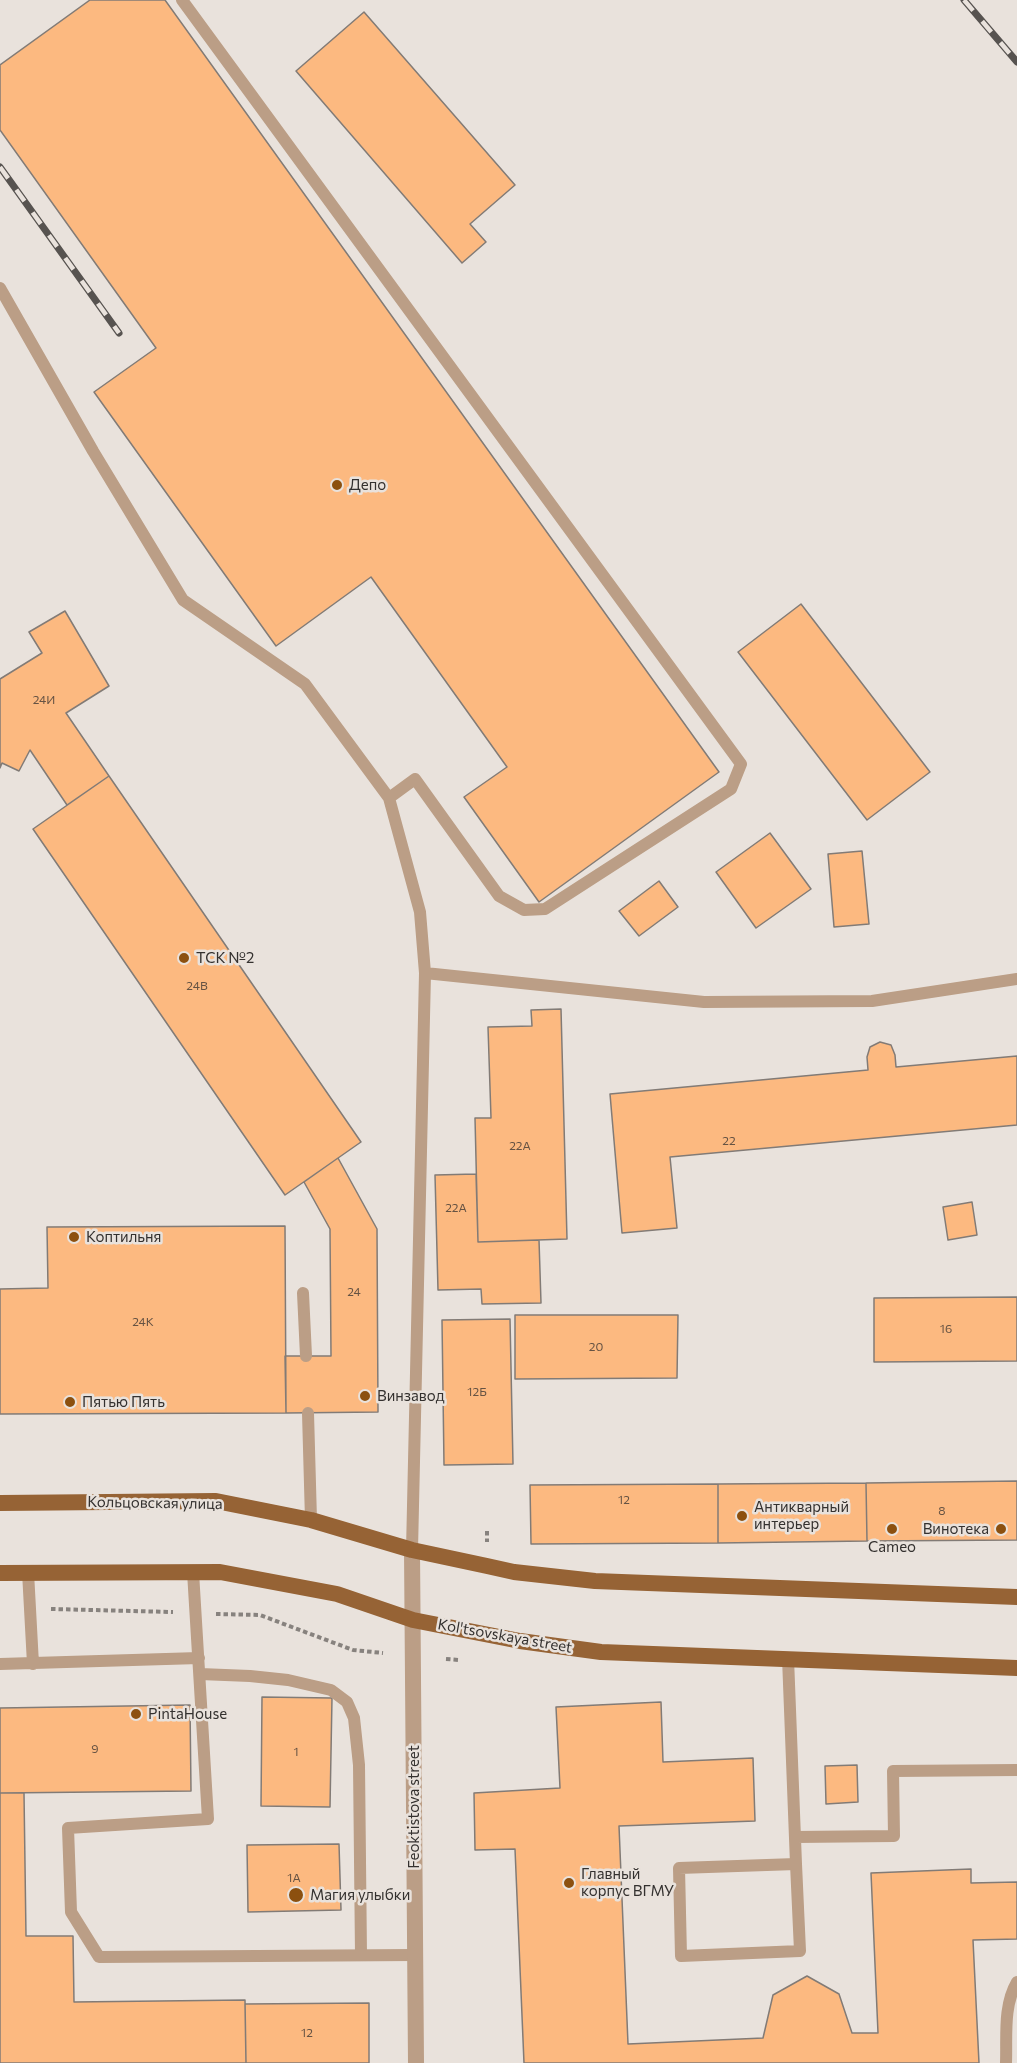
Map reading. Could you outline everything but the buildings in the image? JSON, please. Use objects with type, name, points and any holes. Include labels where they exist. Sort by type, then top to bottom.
[{"type":"main road","name":"Кольцовская улица","points":[[0,1503],[216,1501],[311,1520],[412,1550]]},
{"type":"main road","points":[[412,1550],[514,1572],[595,1581],[1017,1598]]},
{"type":"main road","name":"Kol'tsovskaya street","points":[[0,1573],[220,1572],[337,1594],[413,1620],[520,1641],[601,1652],[1017,1668]]},
{"type":"street","name":"Feoktistova street","points":[[412,1550],[416,2063]]},
{"type":"lane","points":[[182,0],[741,764],[731,789],[545,909],[524,910],[499,896],[415,779],[389,798]]},
{"type":"lane","points":[[0,288],[93,452],[183,600],[305,684],[389,798],[420,912],[426,973],[412,1550]]},
{"type":"lane","points":[[426,973],[704,1002],[872,1000],[1017,979]]},
{"type":"lane","points":[[303,1293],[306,1356]]},
{"type":"lane","points":[[308,1413],[311,1520]]},
{"type":"lane","points":[[28,1572],[33,1664]]},
{"type":"lane","points":[[193,1572],[208,1819],[68,1828],[72,1912],[99,1957],[415,1955]]},
{"type":"lane","points":[[0,1664],[199,1658]]},
{"type":"lane","points":[[789,1658],[800,1951],[681,1956],[679,1868],[796,1864]]},
{"type":"lane","points":[[200,1674],[288,1680],[331,1690],[347,1702],[354,1718],[359,1765],[361,1955]]},
{"type":"lane","points":[[795,1837],[894,1836],[893,1771],[1017,1770]]},
{"type":"lane","points":[[1006,2063],[1010,1994],[1017,1982]]},
{"type":"path","points":[[446,1659],[459,1660]]},
{"type":"railway","points":[[964,0],[1017,62]]},
{"type":"railway","points":[[0,167],[119,333]]},
{"type":"place","name":"Депо","points":[[337,485]]},
{"type":"place","name":"ТСК №2","points":[[184,958]]},
{"type":"place","name":"Коптильня","points":[[74,1237]]},
{"type":"place","name":"Винзавод","points":[[365,1396]]},
{"type":"place","name":"Пятью Пять","points":[[70,1402]]},
{"type":"place","name":"Антикварный интерьер","points":[[742,1516]]},
{"type":"place","name":"Cameo","points":[[892,1529]]},
{"type":"place","name":"Винотека","points":[[1001,1529]]},
{"type":"place","name":"PintaHouse","points":[[136,1714]]},
{"type":"place","name":"Главный корпус ВГМУ","points":[[569,1883]]},
{"type":"place","name":"Магия улыбки","points":[[296,1895]]}]
